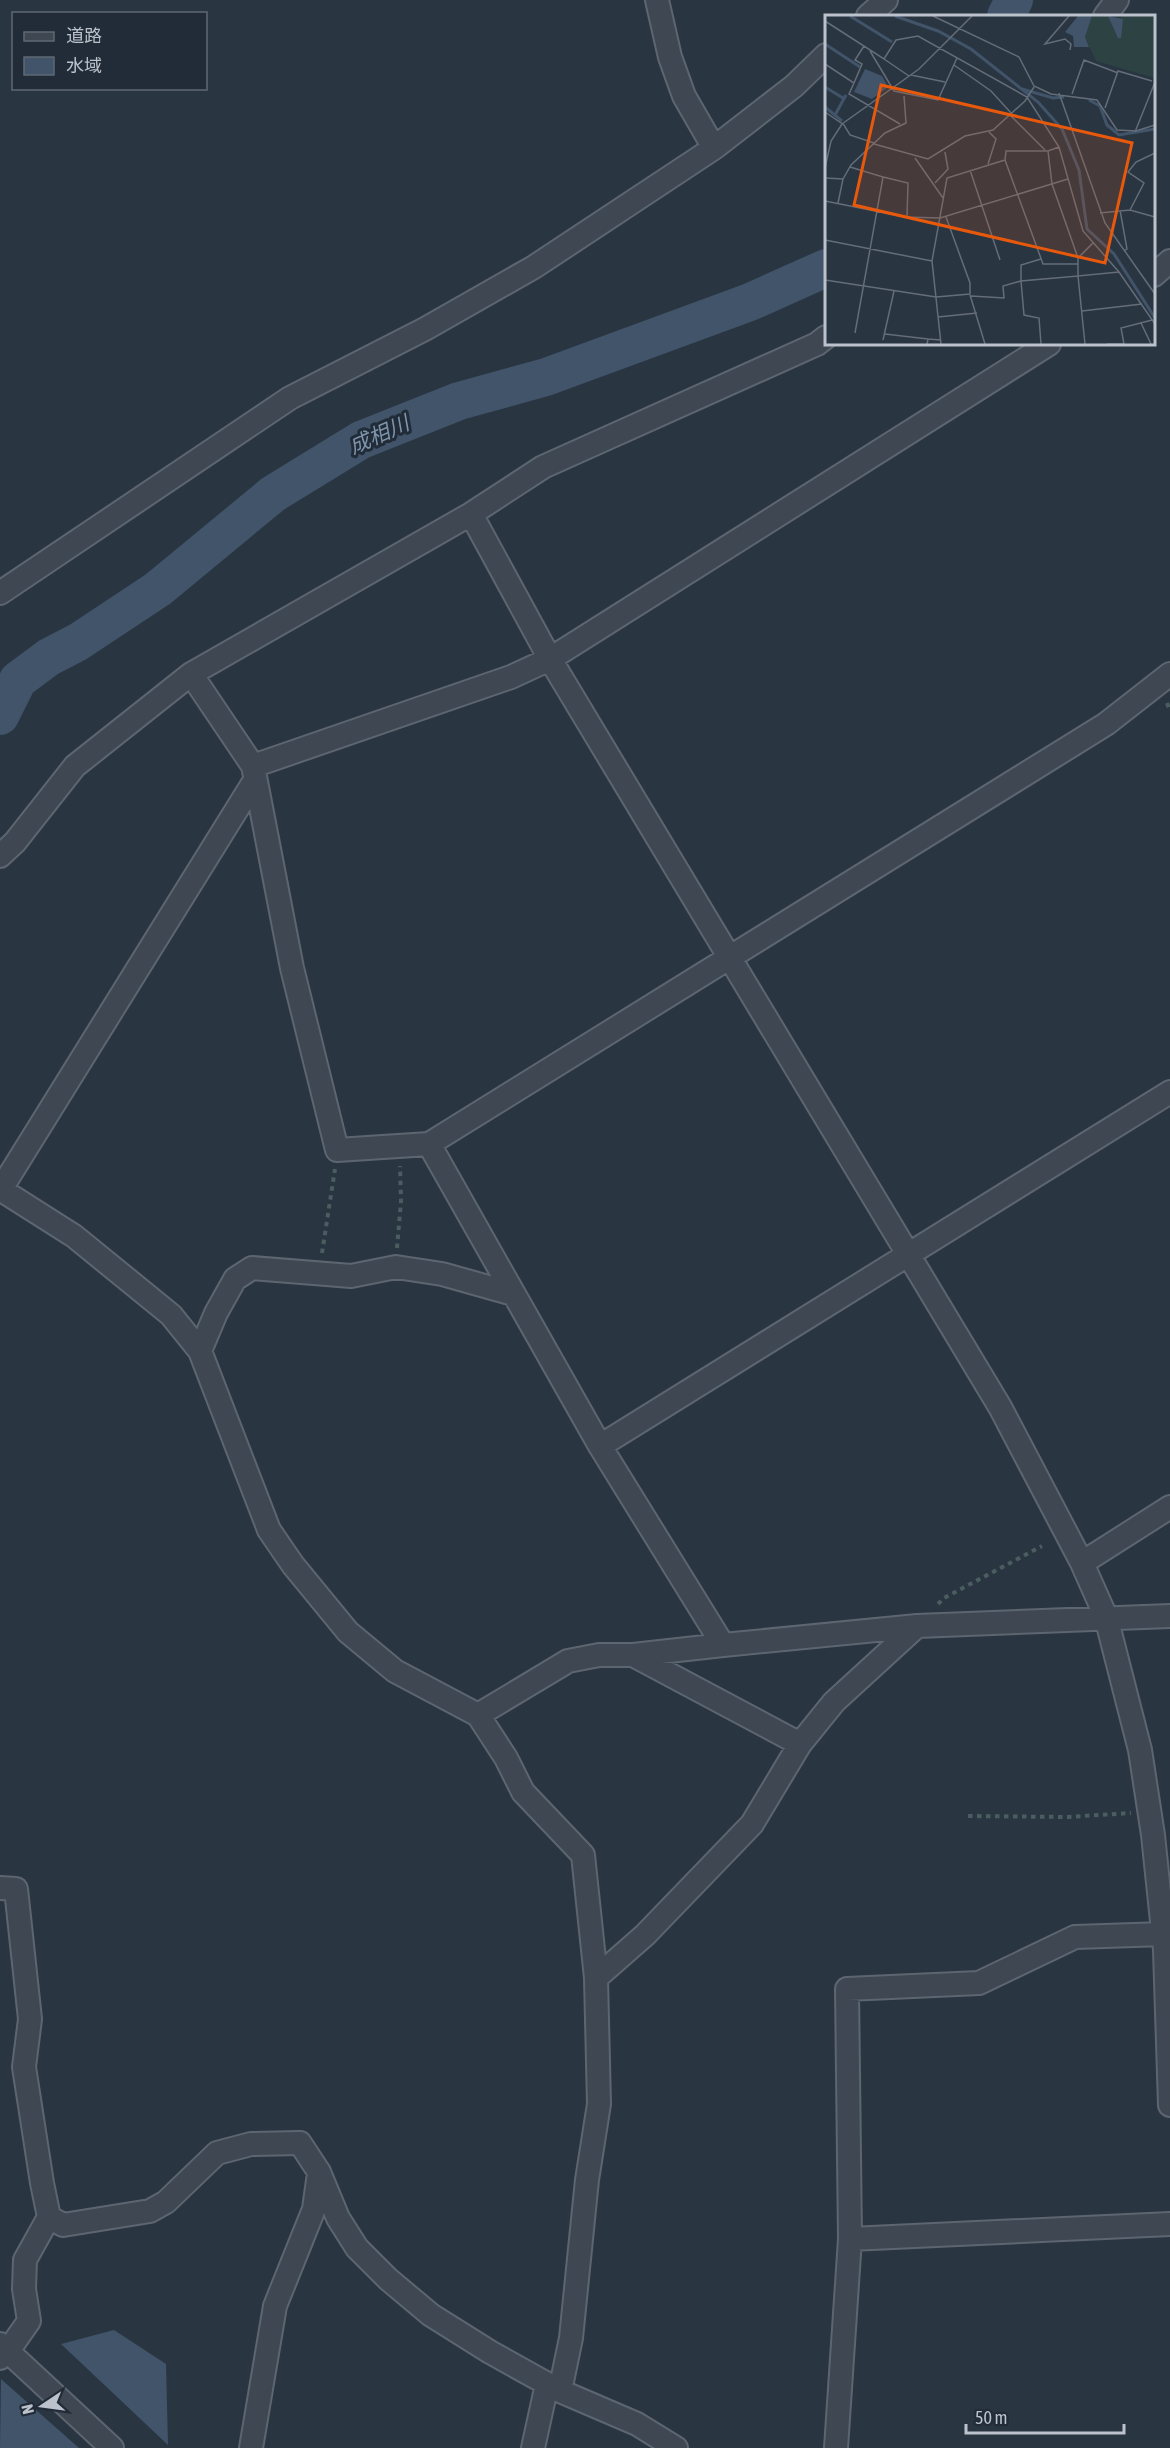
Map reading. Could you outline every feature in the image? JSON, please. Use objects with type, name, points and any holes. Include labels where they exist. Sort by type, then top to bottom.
[{"type":"street","points":[[657,0],[670,57],[684,96],[714,148]]},
{"type":"street","points":[[868,15],[886,0]]},
{"type":"street","points":[[1106,15],[1117,0]]},
{"type":"street","points":[[0,593],[290,398],[425,329],[534,267],[714,148],[794,86],[825,56]]},
{"type":"street","points":[[1155,255],[1170,259]]},
{"type":"street","points":[[1155,274],[1170,259]]},
{"type":"street","points":[[0,856],[15,842],[75,766],[191,674],[471,514],[543,467],[817,344],[825,338]]},
{"type":"street","points":[[533,2448],[571,2338],[586,2180],[599,2104],[596,1978],[583,1855],[523,1792],[506,1758],[478,1715],[395,1671],[348,1632],[293,1565],[269,1530],[200,1351],[171,1315],[74,1236],[0,1189],[254,773],[511,677],[550,658],[1047,345]]},
{"type":"street","points":[[471,514],[550,658],[1000,1407],[1082,1563],[1106,1617],[1140,1750],[1149,1812],[1164,1934],[1170,2105]]},
{"type":"street","points":[[191,674],[254,773],[292,968],[337,1150],[429,1144],[1106,724],[1170,674]]},
{"type":"street","points":[[600,1446],[1170,1092]]},
{"type":"street","points":[[429,1144],[600,1446],[723,1645]]},
{"type":"street","points":[[200,1351],[235,1279],[252,1269],[351,1276],[396,1267],[442,1274],[513,1294]]},
{"type":"street","points":[[1082,1563],[1170,1507]]},
{"type":"street","points":[[478,1715],[568,1661],[599,1655],[633,1655],[917,1626],[1170,1616]]},
{"type":"street","points":[[596,1978],[645,1935],[752,1824],[800,1744],[834,1702],[917,1626]]},
{"type":"street","points":[[633,1655],[800,1744]]},
{"type":"street","points":[[0,1888],[16,1888],[30,2019],[25,2043],[24,2067],[49,2217],[25,2260],[24,2289],[29,2321],[3,2351],[112,2448]]},
{"type":"street","points":[[836,2448],[850,2239],[847,1989],[979,1983],[1074,1937],[1164,1934]]},
{"type":"street","points":[[49,2217],[63,2225],[150,2211],[166,2202],[217,2154],[251,2144],[300,2143],[320,2172],[338,2218],[357,2248],[388,2279],[431,2315],[490,2352],[554,2387],[637,2424],[676,2448]]},
{"type":"street","points":[[251,2448],[274,2306],[314,2209],[320,2172]]},
{"type":"street","points":[[850,2239],[1170,2224]]},
{"type":"path","points":[[396,1267],[401,1201],[399,1146]]},
{"type":"path","points":[[319,1275],[337,1150]]},
{"type":"path","points":[[917,1626],[944,1598],[1042,1546]]},
{"type":"path","points":[[968,1816],[1067,1817],[1149,1812]]},
{"type":"water","points":[[114,2330],[166,2364],[168,2445],[61,2344]]},
{"type":"water","points":[[1,2379],[79,2448],[0,2448]]},
{"type":"waterway","name":"成相川","points":[[1006,15],[1014,0]]},
{"type":"waterway","name":"成相川","points":[[0,716],[18,680],[49,657],[78,642],[158,589],[273,494],[361,440],[459,401],[546,377],[750,302],[825,268]]}]
